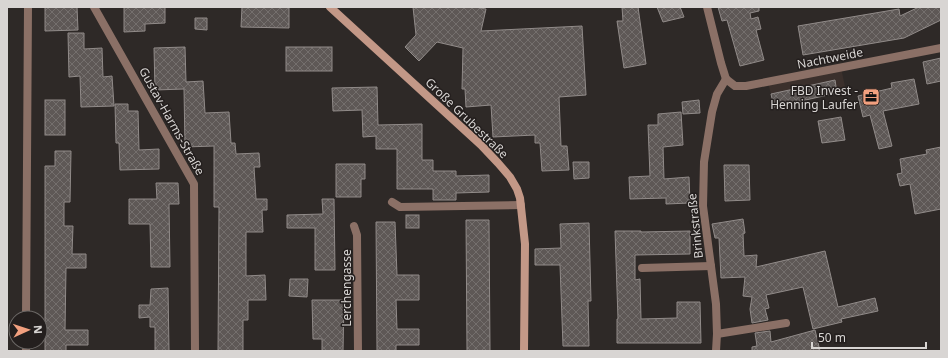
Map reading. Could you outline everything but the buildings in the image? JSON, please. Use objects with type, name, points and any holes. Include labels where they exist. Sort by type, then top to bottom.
[{"type":"street","points":[[26,310],[28,7]]},
{"type":"street","name":"Gustav-Harms-Straße","points":[[94,7],[194,184],[194,351]]},
{"type":"street","name":"Große Grubestraße","points":[[330,7],[481,145],[498,163],[517,189],[521,205],[525,244],[524,351]]},
{"type":"street","points":[[707,7],[720,63],[726,79]]},
{"type":"street","name":"Nachtweide","points":[[726,79],[735,86],[746,86],[941,48]]},
{"type":"street","name":"Brinkstraße","points":[[716,351],[716,304],[703,206],[704,162],[712,112],[717,94],[726,79]]},
{"type":"street","points":[[392,202],[400,207],[521,205]]},
{"type":"street","name":"Lerchengasse","points":[[354,226],[357,235],[358,351]]},
{"type":"street","points":[[642,268],[711,266]]},
{"type":"street","points":[[717,334],[786,323]]},
{"type":"shaded area","points":[[841,68],[846,91],[774,107],[768,82]]},
{"type":"place","name":"FBD Invest - Henning Laufer","points":[[871,97]]}]
